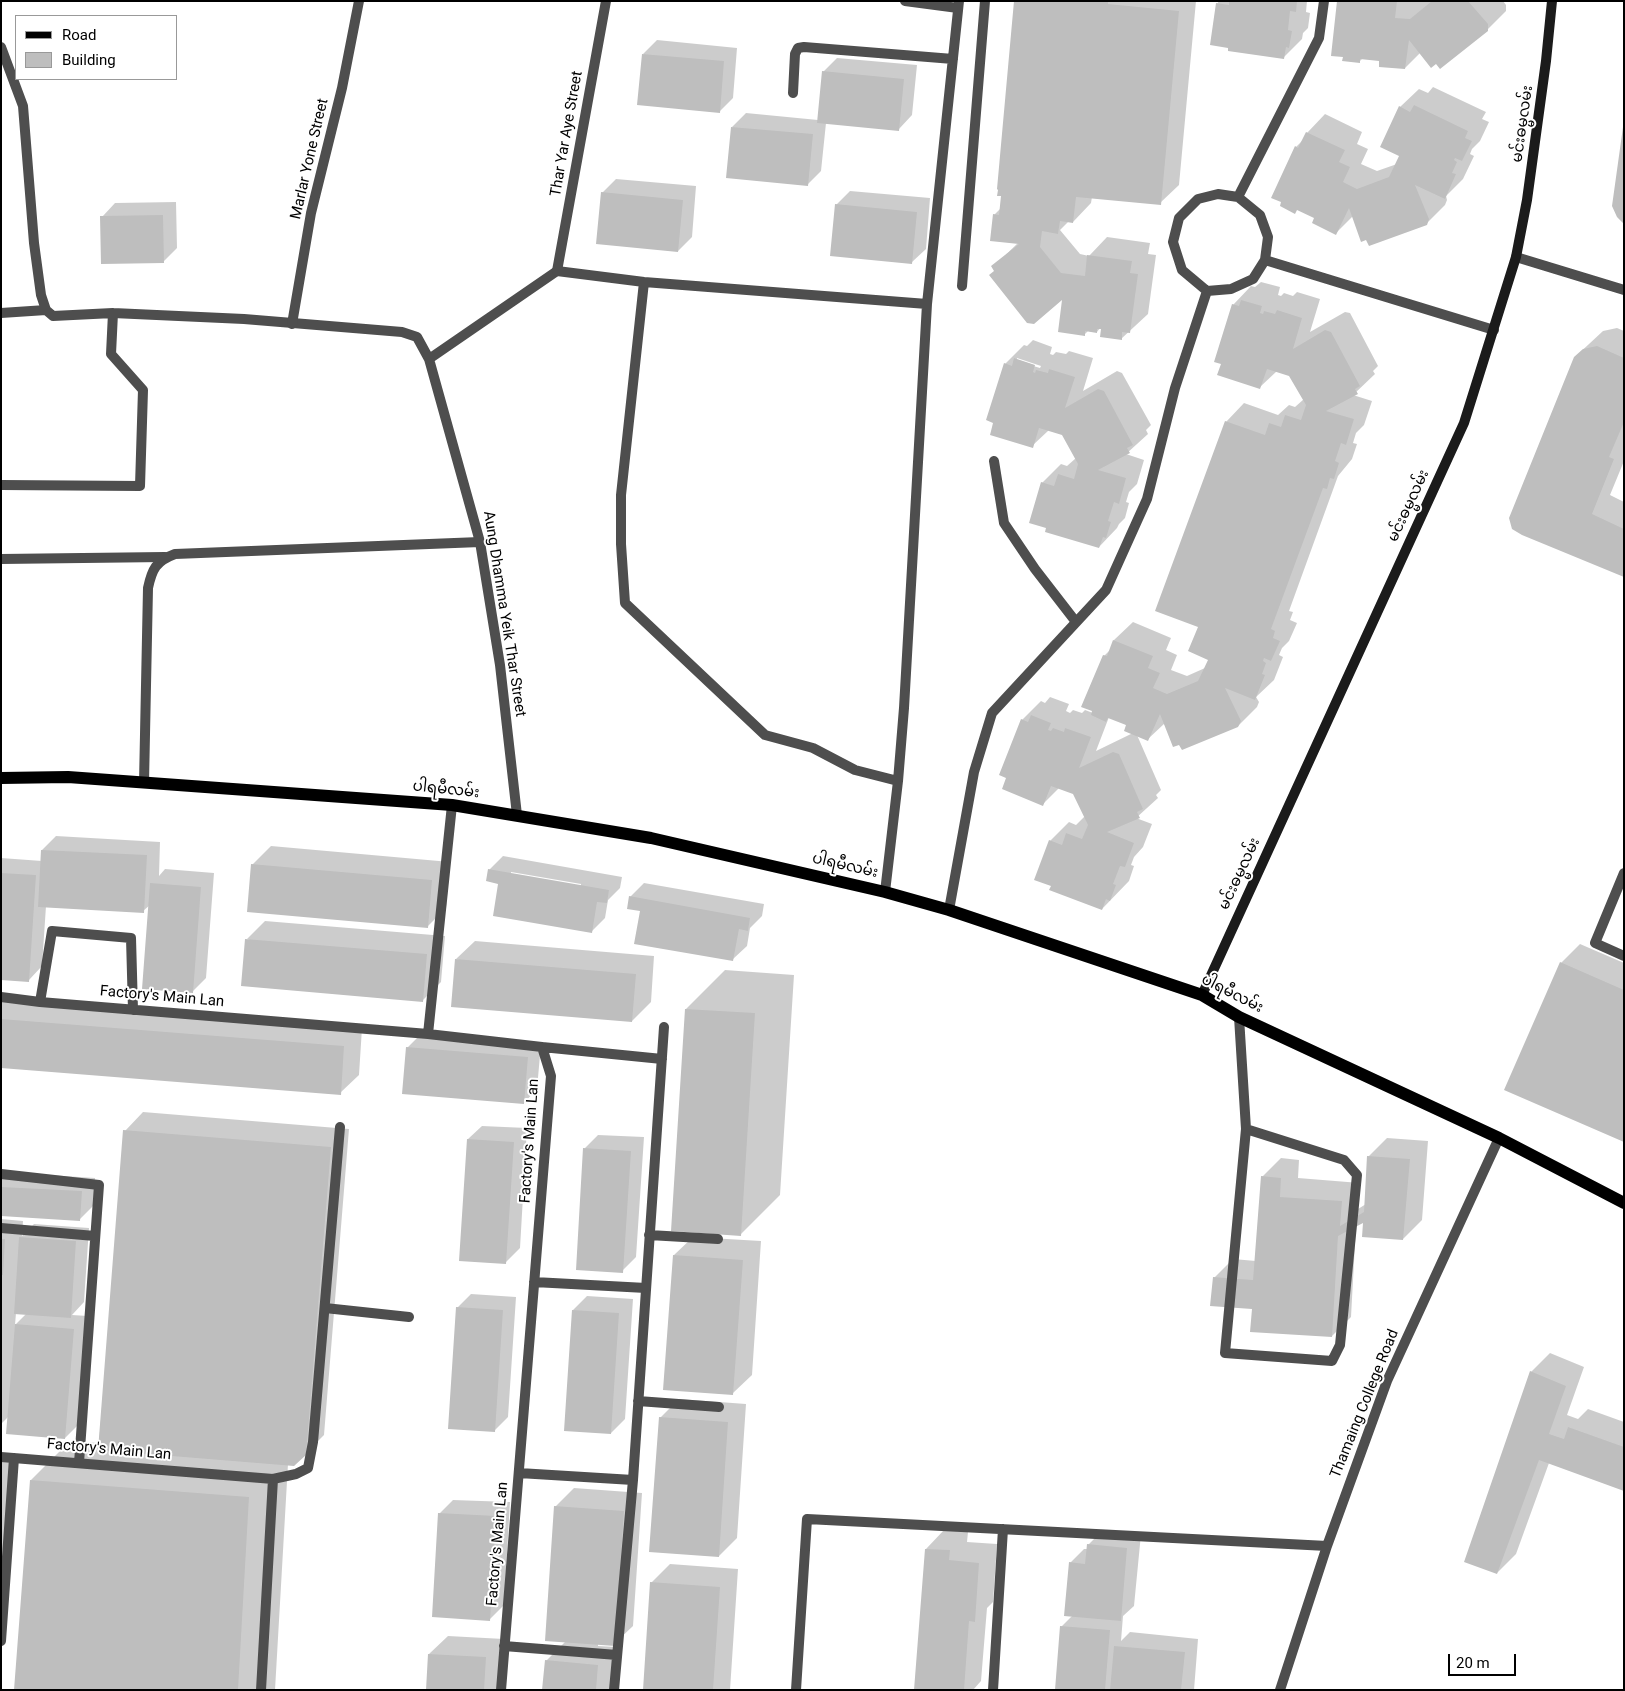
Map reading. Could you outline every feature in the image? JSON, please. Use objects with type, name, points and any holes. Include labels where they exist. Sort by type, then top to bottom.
[{"type":"main road","name":"မင်းဓမ္မလမ်း","points":[[1202,995],[1464,423],[1516,257],[1528,200],[1552,1]]},
{"type":"main road","name":"ပါရမီလမ်း","points":[[1,778],[68,777],[452,805],[651,838],[885,892],[949,910],[1202,995],[1239,1017],[1499,1138],[1624,1203]]},
{"type":"street","name":"Marlar Yone Street","points":[[292,324],[311,213],[342,88],[359,1]]},
{"type":"street","name":"Thar Yar Aye Street","points":[[557,271],[606,1]]},
{"type":"street","points":[[885,892],[898,781],[906,678],[927,304],[958,5],[905,1]]},
{"type":"street","points":[[962,286],[986,1]]},
{"type":"street","points":[[1238,197],[1319,38],[1324,1]]},
{"type":"street","points":[[1,47],[23,106],[34,243],[41,294],[50,313]]},
{"type":"street","points":[[793,93],[795,54],[798,48],[953,59]]},
{"type":"street","points":[[1218,194],[1238,197],[1260,215],[1268,237],[1265,260],[1253,279],[1231,289],[1207,291],[1182,270],[1172,242],[1179,218],[1198,199],[1218,194]]},
{"type":"street","points":[[1516,257],[1624,290]]},
{"type":"street","points":[[1265,260],[1494,330]]},
{"type":"street","points":[[429,359],[557,271],[644,282],[927,304]]},
{"type":"street","points":[[644,282],[621,495],[621,544],[625,603],[765,735],[813,748],[855,770],[898,781]]},
{"type":"street","points":[[949,910],[974,772],[992,713],[1106,590],[1147,499],[1175,388],[1207,291]]},
{"type":"street","points":[[1,485],[140,486],[143,390],[111,354],[113,313]]},
{"type":"street","points":[[1,314],[113,313],[244,319],[292,324]]},
{"type":"street","name":"Aung Dhamma Yeik Thar Street","points":[[292,324],[402,332],[416,338],[429,359],[480,542],[500,665],[517,815]]},
{"type":"street","points":[[994,461],[1004,523],[1035,570],[1076,622]]},
{"type":"street","points":[[144,783],[148,588],[156,565],[165,558],[175,554],[480,542]]},
{"type":"street","points":[[1,559],[165,558]]},
{"type":"street","points":[[428,1034],[452,805]]},
{"type":"street","points":[[1624,873],[1595,943],[1624,956]]},
{"type":"street","points":[[40,1002],[52,931],[131,938],[132,1010]]},
{"type":"street","name":"Factory's Main Lan","points":[[1,997],[132,1010],[428,1034],[542,1047],[551,1076],[501,1690]]},
{"type":"street","points":[[1239,1017],[1246,1129],[1225,1352],[1332,1361],[1340,1345],[1357,1175],[1344,1160],[1246,1129]]},
{"type":"street","points":[[614,1690],[638,1401],[664,1027]]},
{"type":"street","points":[[542,1047],[662,1059]]},
{"type":"street","points":[[340,1127],[325,1308],[409,1317]]},
{"type":"street","name":"Thamaing College Road","points":[[1280,1690],[1327,1546],[1387,1381],[1499,1138]]},
{"type":"street","points":[[1,1174],[99,1185],[79,1463]]},
{"type":"street","points":[[1,1228],[95,1236]]},
{"type":"street","points":[[649,1235],[718,1239]]},
{"type":"street","points":[[534,1282],[646,1288]]},
{"type":"street","name":"Factory's Main Lan","points":[[1,1457],[273,1479],[296,1474],[308,1468],[314,1442],[325,1308]]},
{"type":"street","points":[[638,1401],[719,1407]]},
{"type":"street","points":[[1,1641],[14,1458]]},
{"type":"street","points":[[519,1473],[632,1480]]},
{"type":"street","points":[[261,1690],[273,1479]]},
{"type":"street","points":[[796,1690],[807,1519],[1327,1546]]},
{"type":"street","points":[[993,1690],[1003,1529]]},
{"type":"street","points":[[504,1646],[617,1655]]},
{"type":"building","points":[[1014,1],[1108,1],[1108,4],[1179,11],[1161,205],[1076,197],[1073,223],[1060,221],[1058,234],[1042,231],[1040,247],[1061,273],[1085,276],[1087,255],[1132,261],[1130,273],[1138,274],[1130,333],[1122,332],[1122,340],[1100,337],[1101,329],[1097,329],[1097,333],[1085,331],[1085,336],[1058,332],[1062,300],[1034,324],[1027,323],[989,275],[994,271],[991,266],[1019,244],[990,241],[993,214],[999,215],[1001,196],[997,196],[997,189]]},
{"type":"building","points":[[1229,1],[1297,1],[1296,12],[1290,11],[1288,30],[1292,31],[1289,48],[1286,47],[1284,59],[1228,51],[1228,48],[1210,45],[1216,3],[1229,5]]},
{"type":"building","points":[[1337,1],[1397,1],[1395,18],[1410,19],[1432,1],[1468,1],[1488,24],[1488,31],[1440,69],[1436,64],[1431,68],[1409,40],[1405,69],[1379,67],[1379,61],[1360,59],[1360,63],[1342,61],[1343,57],[1331,56]]},
{"type":"building","points":[[642,54],[724,61],[720,113],[637,105]]},
{"type":"building","points":[[822,71],[904,79],[899,131],[817,123]]},
{"type":"building","points":[[1414,105],[1468,131],[1465,138],[1472,141],[1462,161],[1455,158],[1454,160],[1457,162],[1452,173],[1456,174],[1445,199],[1415,185],[1429,219],[1427,225],[1369,246],[1366,240],[1361,242],[1349,208],[1336,235],[1312,223],[1314,218],[1297,210],[1295,214],[1280,206],[1281,202],[1271,198],[1295,146],[1298,148],[1306,132],[1345,150],[1339,162],[1350,167],[1343,182],[1357,189],[1389,177],[1399,156],[1380,147],[1399,106],[1410,112]]},
{"type":"building","points":[[731,127],[813,134],[808,186],[726,178]]},
{"type":"building","points":[[1623,127],[1624,224],[1617,217],[1612,206]]},
{"type":"building","points":[[601,192],[683,200],[678,252],[596,244]]},
{"type":"building","points":[[835,204],[917,212],[912,264],[830,256]]},
{"type":"building","points":[[163,215],[164,263],[101,264],[100,216]]},
{"type":"building","points":[[1241,300],[1262,306],[1260,313],[1263,314],[1264,311],[1275,314],[1277,310],[1302,318],[1293,349],[1325,330],[1331,332],[1360,386],[1355,389],[1358,394],[1326,411],[1354,419],[1346,445],[1341,443],[1335,461],[1339,463],[1334,479],[1330,478],[1327,489],[1323,488],[1271,629],[1275,631],[1273,638],[1280,641],[1271,661],[1264,658],[1263,661],[1266,663],[1262,674],[1265,675],[1255,700],[1225,688],[1241,721],[1238,727],[1182,750],[1179,745],[1173,747],[1160,714],[1148,741],[1124,731],[1126,725],[1108,718],[1106,722],[1091,715],[1092,711],[1081,707],[1103,655],[1107,656],[1113,640],[1153,656],[1148,668],[1160,673],[1153,688],[1167,694],[1198,681],[1208,660],[1188,651],[1198,627],[1155,611],[1225,421],[1265,435],[1269,423],[1281,427],[1285,415],[1301,420],[1306,405],[1289,376],[1267,369],[1260,389],[1217,375],[1221,364],[1214,362],[1232,304],[1239,306]]},
{"type":"building","points":[[1597,346],[1624,358],[1624,422],[1609,457],[1614,459],[1592,514],[1624,529],[1624,577],[1522,535],[1512,529],[1509,518],[1574,357],[1583,349]]},
{"type":"building","points":[[1014,358],[1035,365],[1033,372],[1035,373],[1036,370],[1048,373],[1049,369],[1075,377],[1065,408],[1098,389],[1104,391],[1133,445],[1127,448],[1130,453],[1098,470],[1126,478],[1119,504],[1114,502],[1108,521],[1111,522],[1106,538],[1103,537],[1099,548],[1045,532],[1046,528],[1029,523],[1041,482],[1054,486],[1058,474],[1074,479],[1078,464],[1062,435],[1039,428],[1033,448],[990,435],[993,423],[986,420],[1004,363],[1012,366]]},
{"type":"building","points":[[1031,715],[1051,723],[1048,730],[1051,731],[1053,728],[1064,732],[1065,728],[1091,737],[1079,768],[1113,752],[1119,754],[1143,809],[1137,812],[1140,818],[1107,832],[1134,843],[1125,867],[1120,866],[1113,884],[1116,885],[1110,901],[1106,899],[1102,910],[1049,890],[1051,886],[1034,880],[1049,840],[1062,845],[1066,833],[1082,839],[1088,825],[1073,794],[1051,786],[1043,806],[1002,789],[1006,778],[999,775],[1021,719],[1028,722]]},
{"type":"building","points":[[41,850],[147,855],[144,913],[38,907]]},
{"type":"building","points":[[251,864],[432,880],[428,928],[247,912]]},
{"type":"building","points":[[488,869],[609,890],[607,903],[597,902],[592,933],[493,916],[498,884],[486,881]]},
{"type":"building","points":[[1,873],[36,875],[29,982],[1,980]]},
{"type":"building","points":[[150,883],[201,887],[193,993],[142,989]]},
{"type":"building","points":[[629,896],[750,918],[748,931],[739,929],[733,961],[634,944],[640,911],[627,909]]},
{"type":"building","points":[[245,939],[427,954],[423,1002],[241,986]]},
{"type":"building","points":[[455,959],[636,974],[632,1022],[451,1007]]},
{"type":"building","points":[[1560,962],[1624,990],[1624,1142],[1504,1090]]},
{"type":"building","points":[[685,1009],[755,1013],[741,1236],[671,1231]]},
{"type":"building","points":[[1,1019],[344,1046],[341,1095],[1,1068]]},
{"type":"building","points":[[406,1047],[528,1057],[524,1104],[402,1094]]},
{"type":"building","points":[[123,1130],[331,1147],[306,1455],[294,1466],[98,1450]]},
{"type":"building","points":[[467,1139],[514,1142],[506,1264],[459,1261]]},
{"type":"building","points":[[583,1148],[631,1151],[623,1273],[576,1270]]},
{"type":"building","points":[[1367,1156],[1410,1159],[1403,1240],[1362,1237],[1363,1223],[1338,1236],[1332,1337],[1250,1332],[1252,1309],[1210,1306],[1213,1277],[1253,1280],[1261,1176],[1281,1178],[1280,1197],[1342,1201],[1340,1226],[1364,1212]]},
{"type":"building","points":[[1,1187],[82,1191],[80,1221],[1,1216]]},
{"type":"building","points":[[19,1237],[76,1241],[71,1318],[14,1314]]},
{"type":"building","points":[[1,1239],[5,1239],[3,1275],[1,1275]]},
{"type":"building","points":[[673,1255],[743,1260],[733,1395],[663,1390]]},
{"type":"building","points":[[456,1307],[503,1310],[495,1432],[448,1429]]},
{"type":"building","points":[[572,1310],[619,1313],[611,1434],[564,1431]]},
{"type":"building","points":[[15,1324],[74,1329],[65,1439],[6,1434]]},
{"type":"building","points":[[1530,1371],[1566,1386],[1549,1434],[1564,1439],[1568,1427],[1624,1447],[1624,1491],[1539,1460],[1497,1574],[1464,1562]]},
{"type":"building","points":[[659,1417],[728,1422],[719,1557],[649,1552]]},
{"type":"building","points":[[30,1480],[249,1497],[238,1690],[14,1690]]},
{"type":"building","points":[[554,1506],[624,1511],[615,1646],[545,1641]]},
{"type":"building","points":[[438,1513],[496,1516],[490,1621],[432,1617]]},
{"type":"building","points":[[1087,1544],[1127,1548],[1121,1621],[1064,1616],[1069,1562],[1085,1564]]},
{"type":"building","points":[[925,1549],[950,1550],[949,1560],[979,1563],[975,1622],[969,1621],[964,1690],[914,1690]]},
{"type":"building","points":[[650,1582],[720,1587],[713,1690],[643,1690]]},
{"type":"building","points":[[1060,1626],[1110,1630],[1105,1690],[1055,1690]]},
{"type":"building","points":[[1114,1646],[1185,1652],[1181,1690],[1110,1690]]},
{"type":"building","points":[[428,1654],[486,1657],[484,1690],[426,1690]]},
{"type":"building","points":[[545,1660],[598,1665],[596,1690],[542,1690]]}]
